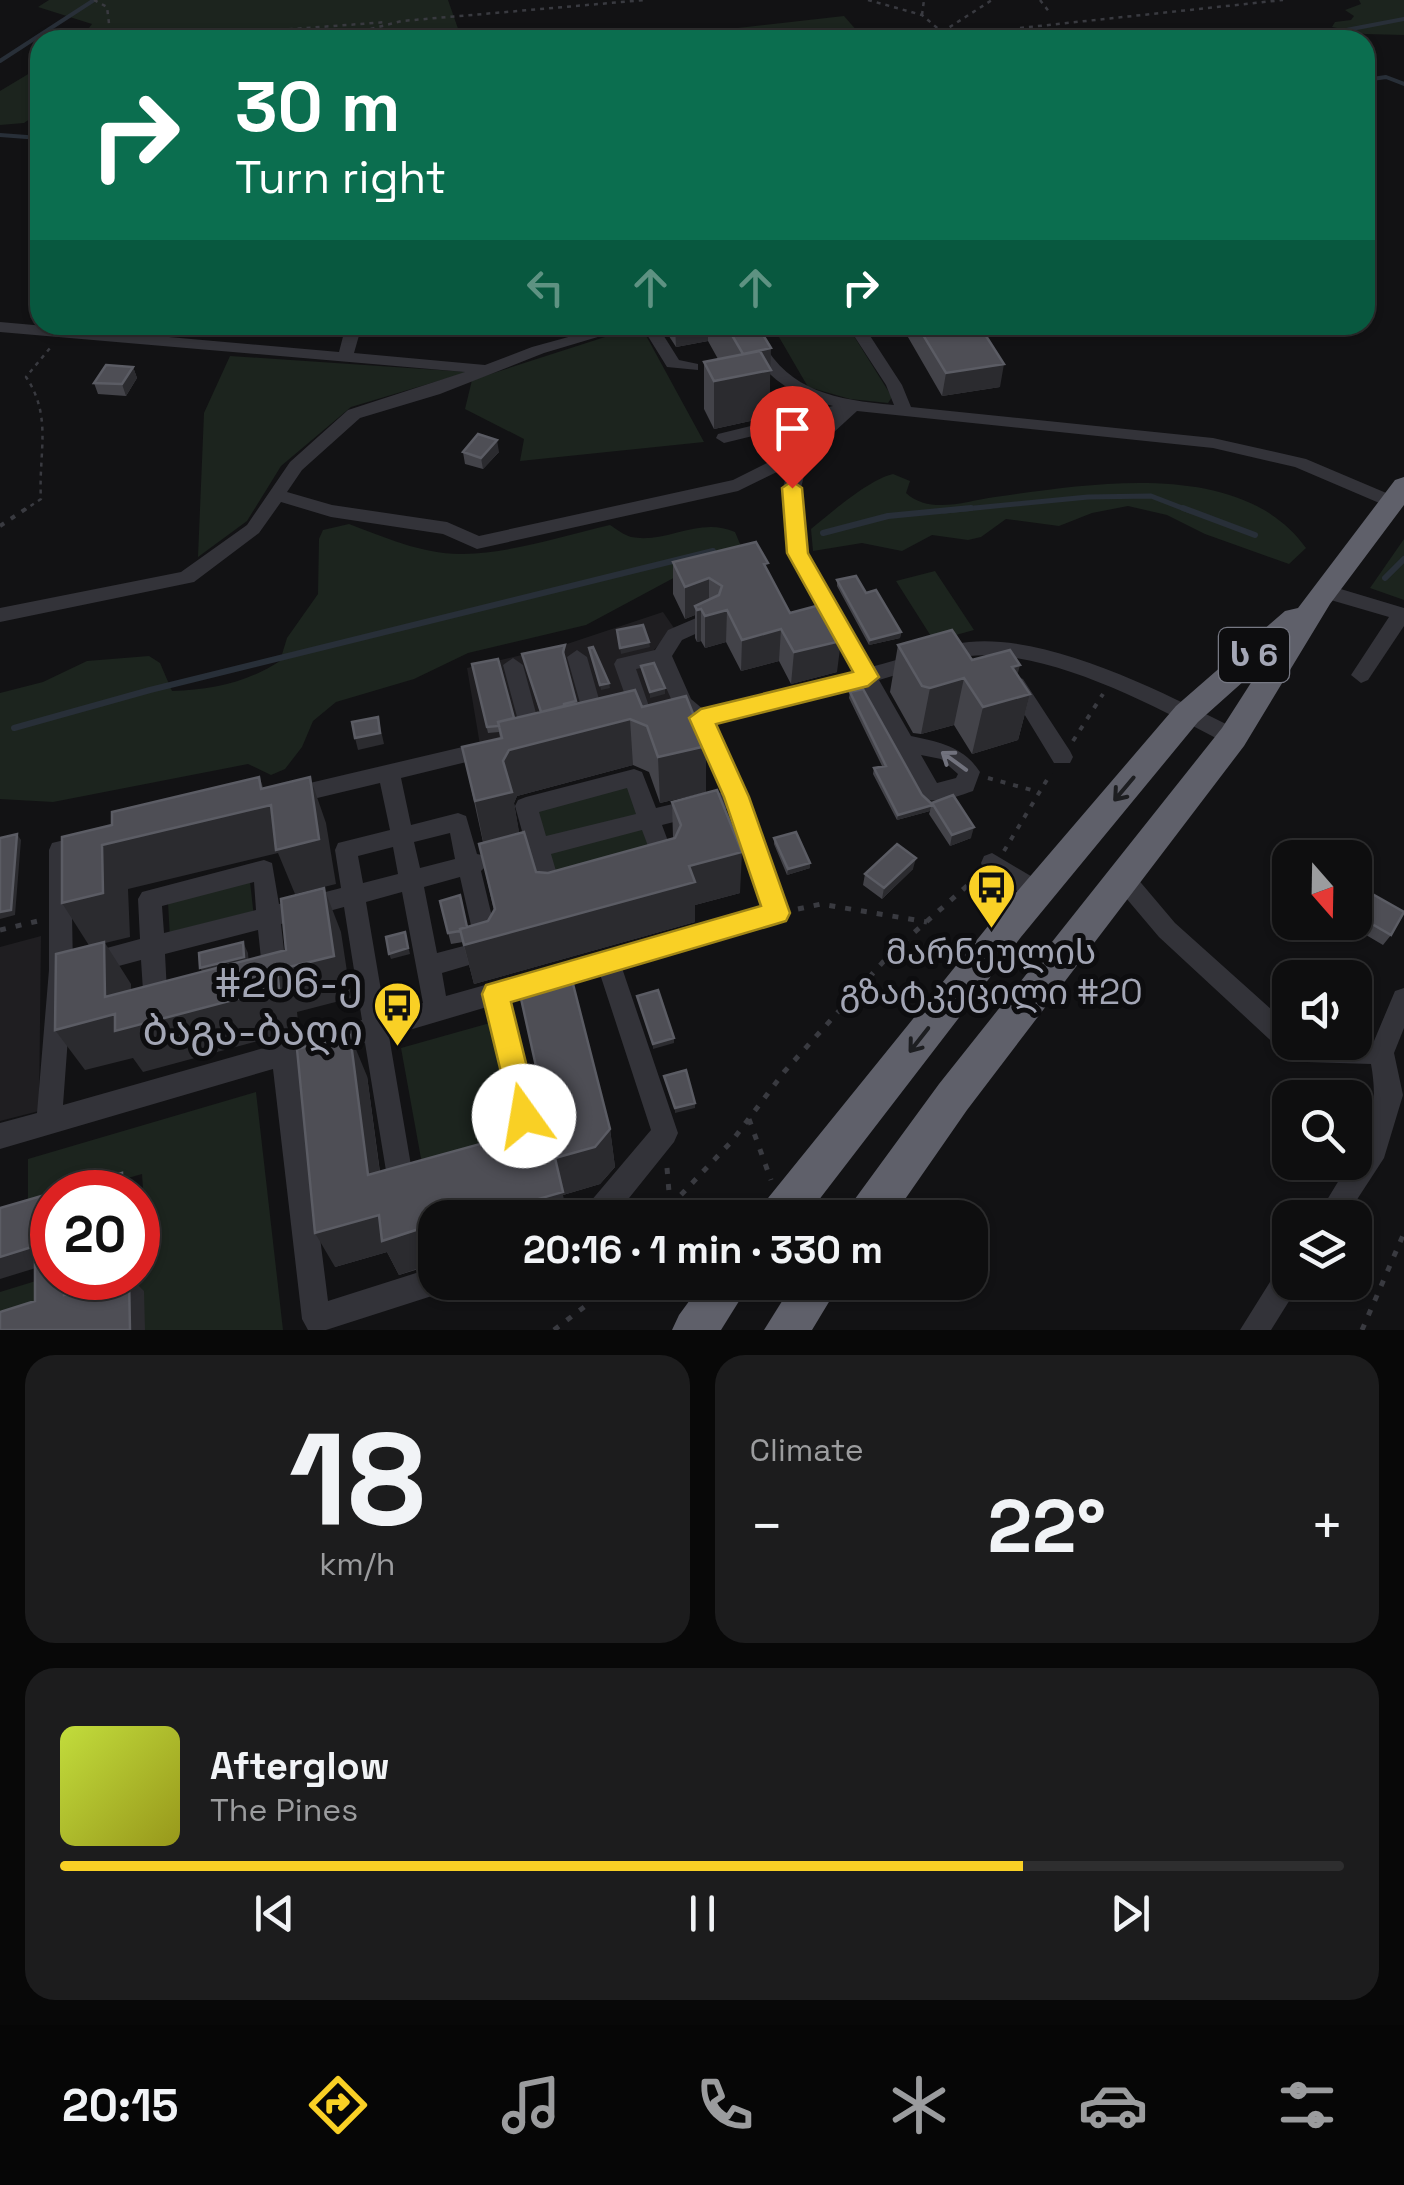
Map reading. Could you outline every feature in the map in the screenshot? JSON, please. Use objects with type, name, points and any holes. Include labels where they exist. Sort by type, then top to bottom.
[{"type":"highway","name":"ს 6","points":[[879,1200],[953,1097],[1232,737],[1322,594],[1399,494]]},
{"type":"highway","name":"ს 6","points":[[793,1200],[1038,892],[1187,714],[1322,594]]},
{"type":"highway","points":[[694,1330],[716,1300]]},
{"type":"highway","points":[[786,1330],[807,1300]]},
{"type":"street","points":[[0,327],[30,328]]},
{"type":"street","points":[[118,335],[490,370]]},
{"type":"street","points":[[194,344],[200,335]]},
{"type":"street","points":[[345,357],[351,335]]},
{"type":"street","points":[[0,615],[186,577],[253,529],[296,466],[354,414],[490,370],[538,350],[593,335]]},
{"type":"street","points":[[655,335],[674,364],[692,367]]},
{"type":"street","points":[[749,335],[796,392],[852,406],[1213,443],[1300,463],[1399,494]]},
{"type":"street","points":[[862,335],[894,385],[906,412]]},
{"type":"street","points":[[278,494],[331,511],[447,528],[477,543],[738,485],[801,453],[852,406]]},
{"type":"street","points":[[724,438],[852,406]]},
{"type":"street","points":[[801,453],[792,488],[798,553],[932,793],[965,785],[969,772],[948,752],[905,743]]},
{"type":"street","points":[[1322,594],[1402,615],[1361,675]]},
{"type":"street","points":[[611,721],[624,664],[662,656],[674,635],[708,620]]},
{"type":"street","points":[[994,648],[1062,757]]},
{"type":"street","points":[[701,718],[969,649],[994,648],[1052,658],[1232,737]]},
{"type":"street","points":[[577,656],[611,721]]},
{"type":"street","points":[[0,1136],[776,913],[736,797],[701,718],[682,704],[662,656]]},
{"type":"street","points":[[273,800],[541,737],[513,665]]},
{"type":"street","points":[[611,721],[682,704]]},
{"type":"street","points":[[390,772],[437,1010]]},
{"type":"street","points":[[634,778],[667,868],[554,900],[538,848],[526,806],[634,778]]},
{"type":"street","points":[[61,970],[736,797]]},
{"type":"street","points":[[421,1186],[402,1191],[346,850],[458,822],[488,950],[428,966]]},
{"type":"street","points":[[49,1122],[61,970],[60,850],[118,836]]},
{"type":"street","points":[[992,863],[1038,892]]},
{"type":"street","points":[[264,870],[275,976],[156,1006],[152,947],[150,898],[264,870]]},
{"type":"street","points":[[1123,878],[1167,930],[1272,1026]]},
{"type":"street","points":[[608,962],[665,1134],[610,1200]]},
{"type":"street","points":[[496,994],[533,1152],[496,1163]]},
{"type":"street","points":[[1341,1200],[1375,1149],[1390,1094],[1380,1053],[1404,999]]},
{"type":"street","points":[[1372,1053],[1380,1053]]},
{"type":"street","points":[[284,1055],[316,1319],[418,1286]]},
{"type":"street","points":[[1254,1330],[1274,1300]]},
{"type":"path","points":[[94,0],[107,7],[109,30]]},
{"type":"path","points":[[280,30],[645,0]]},
{"type":"path","points":[[868,0],[922,15],[940,30]]},
{"type":"path","points":[[922,15],[924,0]]},
{"type":"path","points":[[945,30],[992,0]]},
{"type":"path","points":[[1040,0],[1050,12]]},
{"type":"path","points":[[1020,28],[1282,0]]},
{"type":"path","points":[[366,30],[402,21]]},
{"type":"path","points":[[0,526],[41,499],[37,471],[48,429],[36,390],[26,377],[63,335]]},
{"type":"path","points":[[675,1200],[892,952],[1002,853],[1111,683]]},
{"type":"path","points":[[969,772],[1039,792]]},
{"type":"path","points":[[776,913],[821,904],[926,922]]},
{"type":"path","points":[[0,930],[58,916]]},
{"type":"path","points":[[749,1119],[776,1200]]},
{"type":"path","points":[[1362,1330],[1404,1233]]},
{"type":"path","points":[[554,1330],[591,1300]]},
{"type":"shaded area","points":[[49,0],[448,0],[458,30],[88,30],[92,24],[38,7]]},
{"type":"shaded area","points":[[1359,0],[1404,0],[1404,35],[1332,27],[1335,22],[1351,20],[1354,16],[1345,10],[1361,4]]},
{"type":"shaded area","points":[[844,16],[856,30],[730,30]]},
{"type":"shaded area","points":[[30,73],[30,119],[0,125],[0,91]]},
{"type":"shaded area","points":[[646,335],[704,442],[520,461],[524,439],[465,409],[472,380],[605,337]]},
{"type":"shaded area","points":[[778,335],[853,335],[892,397],[888,403],[850,399],[808,387]]},
{"type":"shaded area","points":[[230,356],[468,372],[351,407],[281,466],[247,521],[198,557],[204,413]]},
{"type":"shaded area","points":[[893,474],[910,481],[906,493],[937,505],[1118,483],[1204,488],[1243,500],[1278,519],[1306,548],[1289,564],[1205,534],[1167,515],[1128,506],[1092,513],[1059,526],[1006,519],[981,537],[968,540],[932,535],[902,551],[862,543],[813,551],[811,529],[862,490]]},
{"type":"shaded area","points":[[349,524],[404,544],[448,554],[500,551],[610,525],[628,536],[644,538],[696,528],[722,528],[735,532],[743,551],[681,574],[586,625],[468,653],[414,679],[336,702],[313,721],[302,747],[285,769],[271,775],[248,764],[53,802],[0,799],[0,693],[43,682],[87,661],[149,656],[160,663],[172,691],[215,687],[254,675],[280,661],[287,638],[318,594],[319,539],[323,530]]},
{"type":"shaded area","points":[[1404,539],[1404,600],[1370,588]]},
{"type":"shaded area","points":[[935,571],[974,630],[934,641],[896,581]]},
{"type":"shaded area","points":[[663,612],[674,628],[654,650],[677,701],[480,745],[467,668],[564,645]]},
{"type":"shaded area","points":[[631,785],[659,866],[559,892],[535,809]]},
{"type":"shaded area","points":[[250,882],[254,917],[170,939],[168,902]]},
{"type":"shaded area","points":[[41,936],[39,1111],[0,1121],[0,947]]},
{"type":"shaded area","points":[[490,1023],[518,1146],[424,1175],[401,1048]]},
{"type":"shaded area","points":[[256,1092],[283,1330],[0,1330],[0,1292],[30,1283],[30,1300],[160,1300],[160,1170],[30,1170],[28,1208],[28,1159]]},
{"type":"building","points":[[732,335],[763,335],[771,348],[743,354]]},
{"type":"building","points":[[923,335],[985,335],[1004,364],[946,373]]},
{"type":"building","points":[[760,351],[771,370],[714,381],[704,362]]},
{"type":"building","points":[[106,365],[133,367],[122,384],[94,383]]},
{"type":"building","points":[[478,434],[497,440],[481,458],[463,452]]},
{"type":"building","points":[[756,542],[790,613],[820,605],[841,641],[794,652],[781,629],[742,640],[727,610],[705,616],[701,609],[697,610],[695,606],[719,595],[722,586],[709,578],[685,587],[673,562]]},
{"type":"building","points":[[856,576],[866,593],[876,590],[901,632],[870,640],[837,580]]},
{"type":"building","points":[[643,625],[649,642],[620,648],[617,630]]},
{"type":"building","points":[[952,630],[972,660],[1010,650],[1020,665],[1012,667],[1030,694],[983,707],[964,678],[930,688],[922,686],[898,645]]},
{"type":"building","points":[[565,645],[563,652],[576,701],[541,712],[522,654]]},
{"type":"building","points":[[593,647],[609,683],[600,685],[589,648]]},
{"type":"building","points":[[498,659],[514,718],[487,727],[472,664]]},
{"type":"building","points":[[654,663],[665,688],[650,692],[641,666]]},
{"type":"building","points":[[863,689],[922,795],[933,805],[898,815],[874,768],[886,766],[850,692]]},
{"type":"building","points":[[635,690],[642,707],[686,696],[706,746],[658,757],[647,726],[630,719],[509,750],[503,761],[512,792],[475,801],[462,747],[502,738],[498,722]]},
{"type":"building","points":[[378,717],[380,733],[355,738],[352,722]]},
{"type":"building","points":[[259,777],[261,789],[310,777],[319,839],[276,850],[271,805],[102,845],[103,893],[62,903],[62,837],[112,825],[112,812]]},
{"type":"building","points":[[717,790],[742,852],[689,866],[695,882],[464,945],[460,929],[488,921],[495,909],[479,844],[524,832],[536,872],[548,873],[675,838],[681,825],[672,802]]},
{"type":"building","points":[[953,795],[974,827],[952,835],[932,803]]},
{"type":"building","points":[[796,832],[810,863],[788,869],[774,838]]},
{"type":"building","points":[[17,834],[11,910],[0,912],[0,838]]},
{"type":"building","points":[[897,844],[916,858],[884,888],[865,874]]},
{"type":"building","points":[[324,888],[334,956],[277,970],[279,988],[115,1031],[115,1014],[55,1030],[56,954],[104,942],[105,997],[286,950],[281,899]]},
{"type":"building","points":[[1372,894],[1404,912],[1391,935],[1372,924]]},
{"type":"building","points":[[460,895],[467,927],[448,933],[440,901]]},
{"type":"building","points":[[405,932],[408,948],[389,954],[386,937]]},
{"type":"building","points":[[243,942],[244,957],[200,968],[199,953]]},
{"type":"building","points":[[572,980],[610,1129],[595,1147],[555,1158],[563,1192],[535,1200],[418,1200],[418,1229],[382,1241],[379,1215],[315,1233],[297,1049],[350,1035],[368,1175],[549,1125],[520,994]]},
{"type":"building","points":[[658,990],[674,1038],[653,1044],[637,996]]},
{"type":"building","points":[[686,1070],[695,1103],[675,1108],[664,1076]]},
{"type":"building","points":[[30,1199],[30,1248],[0,1257],[0,1208]]},
{"type":"building","points":[[129,1300],[130,1330],[0,1330],[0,1312],[35,1301]]},
{"type":"waterway","points":[[48,30],[94,0]]},
{"type":"waterway","points":[[1346,30],[1404,19]]},
{"type":"waterway","points":[[0,61],[30,42]]},
{"type":"waterway","points":[[1375,79],[1386,77],[1404,84]]},
{"type":"waterway","points":[[0,135],[30,137]]},
{"type":"waterway","points":[[944,511],[1088,497],[1151,496],[1190,511]]},
{"type":"waterway","points":[[823,533],[888,516],[971,508]]},
{"type":"waterway","points":[[1183,508],[1255,535]]},
{"type":"waterway","points":[[14,728],[150,690],[713,551]]},
{"type":"waterway","points":[[1385,578],[1404,559]]},
{"type":"place","name":"მარნეულის გზატკეცილი #20","points":[[991,930]]},
{"type":"place","name":"#206-ე ბაგა-ბაღი","points":[[398,1048]]},
{"type":"route","points":[[524,1116],[496,994],[776,913],[736,797],[701,718],[868,677],[798,553],[792,488]]}]
